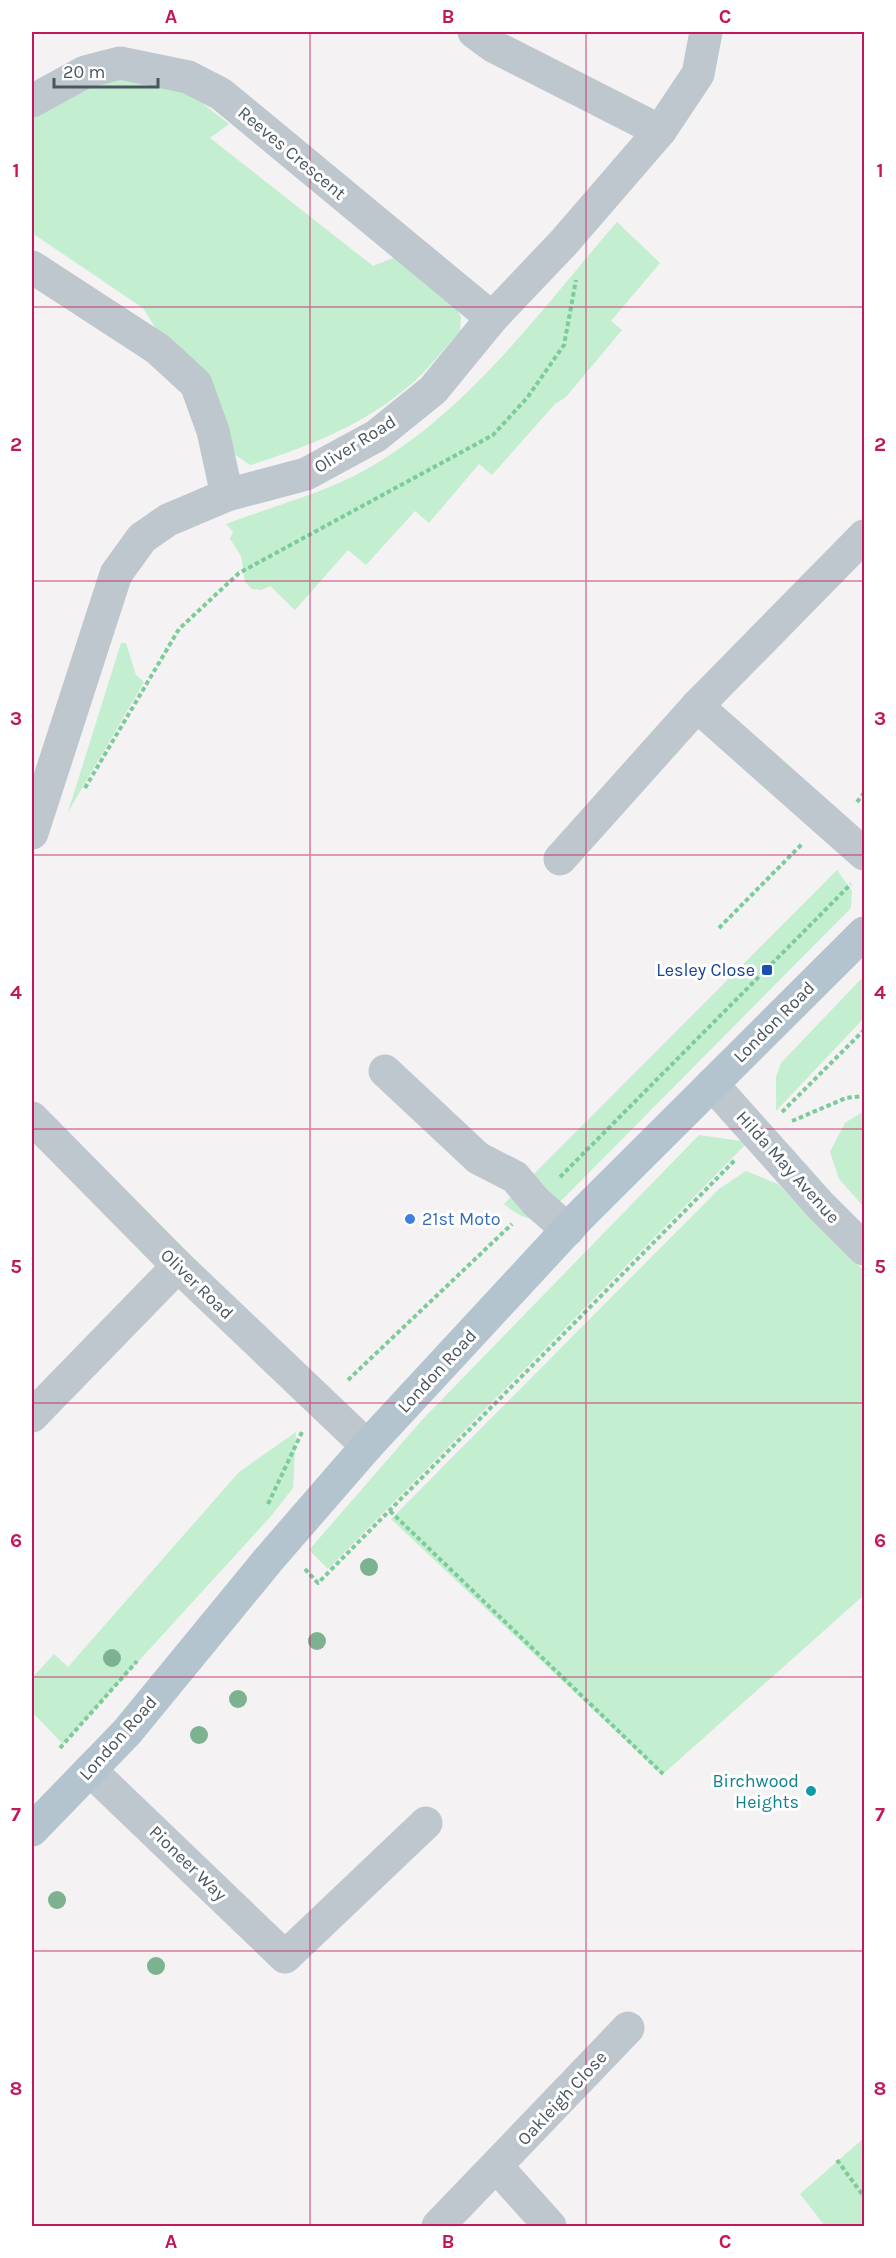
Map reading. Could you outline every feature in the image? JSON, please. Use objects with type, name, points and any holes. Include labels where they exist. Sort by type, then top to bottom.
[{"type":"main road","name":"London Road","points":[[32,1830],[128,1732],[275,1552],[367,1446],[568,1230],[864,933]]},
{"type":"street","points":[[474,32],[493,46],[660,131]]},
{"type":"street","name":"Oliver Road","points":[[32,833],[116,574],[142,538],[168,520],[227,495],[306,474],[376,435],[433,390],[492,318],[565,241],[660,131],[698,74],[706,32]]},
{"type":"street","name":"Reeves Crescent","points":[[32,101],[85,72],[120,63],[188,77],[221,94],[492,318]]},
{"type":"street","points":[[32,267],[158,349],[196,384],[213,431],[227,495]]},
{"type":"street","points":[[560,859],[697,706],[864,536]]},
{"type":"street","points":[[697,706],[864,854]]},
{"type":"street","points":[[385,1071],[478,1158],[514,1177],[536,1202],[568,1230]]},
{"type":"street","name":"Hilda May Avenue","points":[[712,1084],[819,1205],[864,1249]]},
{"type":"street","name":"Oliver Road","points":[[32,1118],[178,1266],[367,1446]]},
{"type":"street","points":[[32,1416],[178,1266]]},
{"type":"street","name":"Pioneer Way","points":[[90,1770],[285,1957],[426,1823]]},
{"type":"street","name":"Oakleigh Close","points":[[438,2226],[497,2167],[627,2028]]},
{"type":"street","points":[[497,2167],[550,2226]]},
{"type":"path","points":[[84,790],[180,629],[239,573],[493,435],[527,398],[564,345],[579,264],[565,241]]},
{"type":"path","points":[[719,928],[826,819]]},
{"type":"path","points":[[300,1565],[318,1583],[864,1030]]},
{"type":"path","points":[[759,1135],[846,1098],[864,1096]]},
{"type":"path","points":[[390,1511],[663,1774]]},
{"type":"path","points":[[837,2160],[863,2194]]},
{"type":"green space","points":[[119,77],[183,88],[229,124],[210,138],[373,266],[398,256],[453,302],[461,317],[460,331],[405,390],[385,405],[342,430],[250,465],[234,454],[143,308],[32,233],[32,117],[88,84]]},
{"type":"green space","points":[[617,222],[660,263],[611,321],[622,330],[566,397],[555,404],[492,475],[479,464],[429,523],[415,511],[366,565],[348,550],[295,610],[270,586],[261,590],[252,589],[245,582],[241,556],[230,539],[233,532],[226,524],[307,496],[354,476],[393,453],[430,425],[497,362]]},
{"type":"green space","points":[[121,643],[126,643],[136,675],[144,682],[68,812]]},
{"type":"green space","points":[[837,870],[852,891],[851,908],[544,1218],[532,1219],[522,1216],[504,1204]]},
{"type":"green space","points":[[864,976],[864,1018],[776,1111],[776,1077],[781,1063]]},
{"type":"green space","points":[[864,1111],[864,1207],[839,1179],[830,1152],[845,1123]]},
{"type":"green space","points":[[699,1135],[748,1142],[328,1569],[309,1550],[422,1420]]},
{"type":"green space","points":[[746,1171],[778,1184],[864,1271],[864,1595],[662,1775],[391,1519],[719,1189]]},
{"type":"green space","points":[[296,1432],[293,1488],[271,1516],[63,1744],[32,1712],[32,1678],[54,1654],[68,1667],[239,1472]]},
{"type":"green space","points":[[864,2138],[864,2226],[825,2226],[800,2194]]},
{"type":"place","name":"Lesley Close","points":[[767,970]]},
{"type":"place","name":"21st Moto","points":[[410,1219]]},
{"type":"place","name":"Birchwood Heights","points":[[811,1791]]}]
